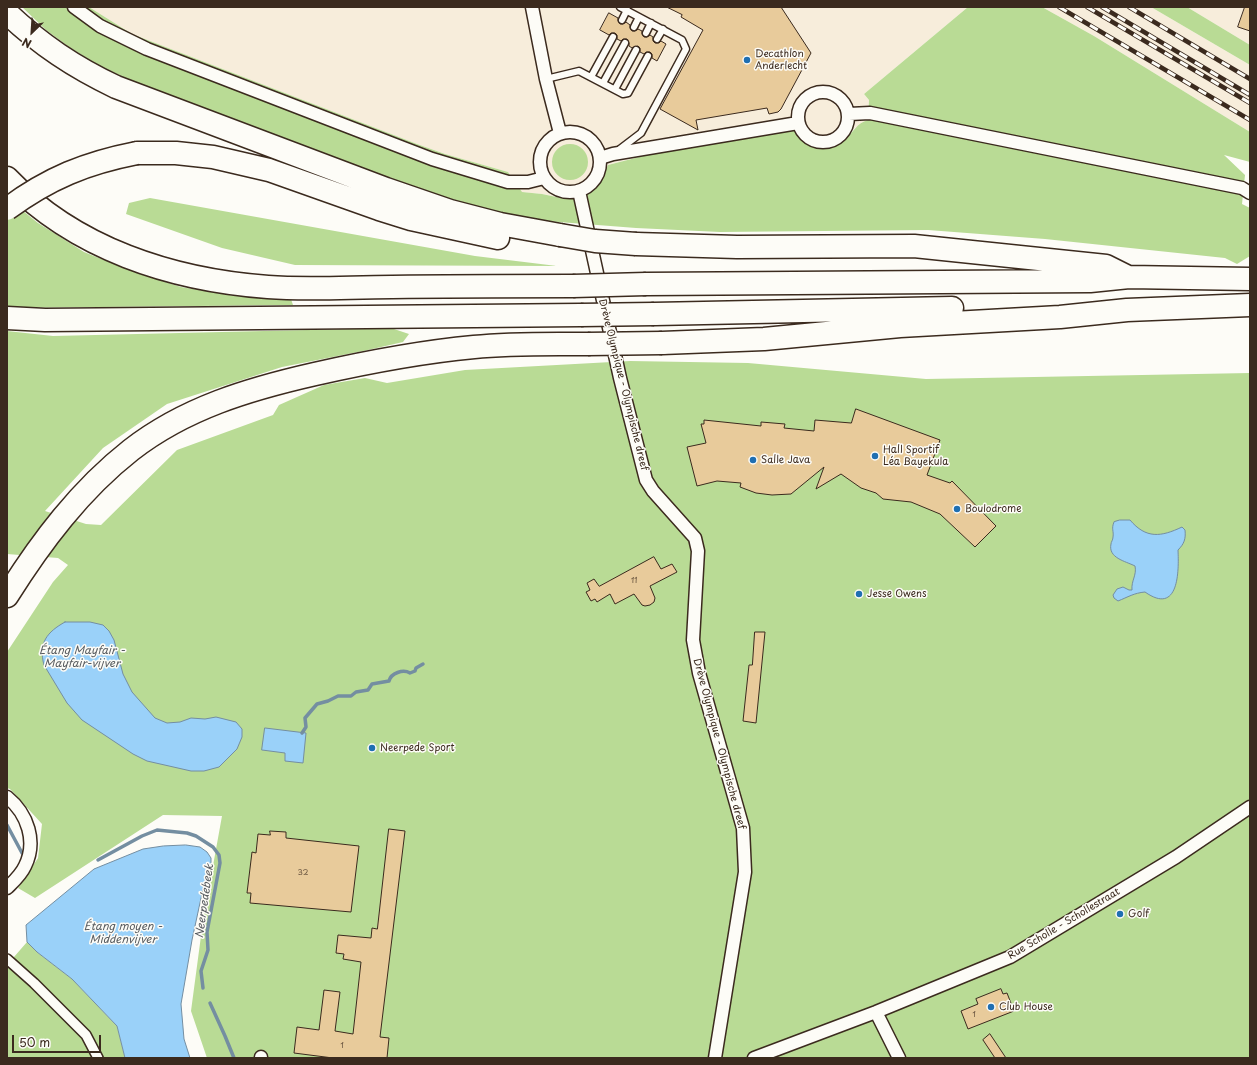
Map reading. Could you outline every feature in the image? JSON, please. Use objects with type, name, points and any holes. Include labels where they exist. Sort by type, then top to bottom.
[{"type":"highway","points":[[7,13],[25,30],[48,48],[93,76],[116,87],[386,189],[436,206],[601,254],[637,250],[737,259],[959,255],[1005,256],[1106,266],[1128,277]]},
{"type":"highway","points":[[7,209],[41,186],[59,177],[98,162],[137,153],[176,152],[213,157],[269,170],[411,219],[524,244],[562,243]]},
{"type":"highway","points":[[7,178],[38,206],[102,247],[138,261],[180,274],[268,287],[573,286],[646,284],[1090,281],[1128,277],[1250,279]]},
{"type":"highway","points":[[7,318],[53,320],[581,315],[1061,306],[1127,310]]},
{"type":"highway","points":[[7,596],[30,559],[74,505],[94,483],[132,450],[155,434],[194,412],[220,401],[277,383],[356,365],[431,351],[484,346],[764,340],[900,326],[1060,317],[1127,310],[1250,306]]},
{"type":"street","points":[[74,7],[100,26],[147,49],[432,159],[508,182],[528,182],[544,178]]},
{"type":"street","points":[[532,7],[546,79],[560,133]]},
{"type":"street","points":[[818,92],[829,92],[839,96],[848,109],[849,114],[848,125],[842,135],[833,141],[828,142],[822,143],[812,140],[803,133],[798,123],[798,110],[806,98],[818,92]]},
{"type":"street","points":[[849,114],[870,113],[1247,190]]},
{"type":"street","points":[[600,158],[613,154],[798,123]]},
{"type":"street","points":[[571,131],[581,133],[590,139],[597,147],[600,158],[600,168],[595,178],[588,186],[578,191],[568,192],[557,190],[544,178],[540,170],[540,152],[548,140],[560,133],[571,131]]},
{"type":"street","name":"Drève Olympique - Olympische dreef","points":[[578,191],[620,378],[646,480],[652,491],[695,538],[698,551],[693,640],[699,673],[743,828],[745,872],[714,1058]]},
{"type":"street","points":[[7,797],[23,814],[29,829],[31,841],[30,853],[25,867],[7,888]]},
{"type":"street","name":"Rue Scholle - Schollestraat","points":[[754,1058],[876,1012],[1010,957],[1176,857],[1250,807]]},
{"type":"street","points":[[7,959],[34,982],[86,1035],[98,1058]]},
{"type":"street","points":[[876,1012],[899,1058]]},
{"type":"lane","points":[[613,154],[641,133],[686,49],[682,40],[620,7]]},
{"type":"lane","points":[[622,20],[627,10]]},
{"type":"lane","points":[[634,26],[639,17]]},
{"type":"lane","points":[[646,33],[651,23]]},
{"type":"lane","points":[[657,39],[663,29]]},
{"type":"lane","points":[[591,77],[612,37]]},
{"type":"lane","points":[[603,83],[624,43]]},
{"type":"lane","points":[[615,89],[636,50]]},
{"type":"lane","points":[[546,79],[579,70],[623,94],[628,93],[648,56]]},
{"type":"shaded area","points":[[89,7],[968,7],[864,94],[869,100],[868,120],[855,128],[844,140],[830,147],[816,146],[805,140],[794,129],[647,155],[608,165],[597,186],[585,195],[566,199],[542,194],[521,192],[508,172],[445,154],[417,144],[132,34]]},
{"type":"shaded area","points":[[1042,7],[1151,7],[1250,65],[1250,132],[1094,36]]},
{"type":"shaded area","points":[[1187,7],[1250,7],[1250,45]]},
{"type":"green space","points":[[22,7],[89,7],[132,34],[417,144],[445,154],[508,172],[522,192],[566,199],[585,195],[597,186],[608,165],[647,155],[794,128],[809,143],[819,147],[830,147],[840,143],[845,140],[861,123],[868,120],[869,100],[864,94],[968,7],[1042,7],[1094,36],[1250,132],[1250,162],[1224,155],[1245,175],[1242,204],[1250,208],[1250,256],[1237,264],[1225,258],[1045,239],[928,230],[720,232],[636,228],[546,221],[490,210],[434,194],[388,178],[141,85],[100,66],[69,47],[46,30]]},
{"type":"green space","points":[[1151,7],[1187,7],[1250,45],[1250,65]]},
{"type":"green space","points":[[574,144],[583,149],[587,155],[587,169],[583,175],[574,180],[566,180],[557,175],[553,169],[552,158],[557,149],[563,145]]},
{"type":"green space","points":[[7,198],[38,223],[84,252],[134,272],[181,287],[235,296],[291,299],[293,305],[7,308]]},
{"type":"green space","points":[[150,198],[475,256],[557,266],[295,265],[222,248],[126,214],[129,203]]},
{"type":"green space","points":[[391,328],[409,334],[403,342],[282,367],[167,404],[103,448],[45,511],[86,524],[101,525],[177,450],[273,415],[279,405],[324,385],[365,378],[387,383],[465,370],[630,361],[748,363],[926,379],[1250,373],[1250,1058],[207,1058],[191,1011],[203,921],[222,816],[163,815],[35,898],[18,888],[38,858],[42,824],[10,789],[7,788],[7,652],[53,582],[68,565],[58,558],[7,554],[7,331],[53,336]]},
{"type":"green space","points":[[27,942],[37,952],[72,979],[117,1026],[125,1058],[7,1058],[7,965]]},
{"type":"water","points":[[1120,520],[1130,520],[1142,531],[1154,534],[1167,533],[1182,527],[1185,530],[1184,541],[1178,550],[1178,569],[1175,588],[1171,595],[1165,599],[1156,598],[1145,592],[1134,594],[1118,601],[1114,598],[1113,595],[1117,589],[1123,587],[1132,590],[1135,572],[1135,566],[1118,558],[1112,553],[1111,543],[1113,538],[1113,524],[1114,522]]},
{"type":"water","name":"Étang Mayfair - Mayfair-vijver","points":[[65,622],[90,622],[103,625],[109,631],[114,640],[123,674],[132,692],[155,718],[167,723],[180,722],[191,718],[205,719],[216,717],[236,722],[242,729],[242,737],[237,749],[219,767],[204,771],[191,771],[147,761],[133,754],[82,720],[67,703],[44,665],[42,657],[43,644],[49,634]]},
{"type":"water","points":[[265,728],[306,733],[303,763],[285,761],[285,753],[262,750]]},
{"type":"water","name":"Étang moyen - Middenvijver","points":[[186,845],[200,847],[207,852],[211,858],[211,868],[203,889],[192,940],[181,1004],[184,1039],[190,1058],[125,1058],[117,1026],[72,979],[37,952],[27,942],[26,925],[94,869],[143,849]]},
{"type":"building","name":"Decathlon Anderlecht","points":[[667,7],[781,7],[811,53],[781,109],[778,112],[769,114],[767,108],[696,120],[698,130],[660,109],[703,30],[681,17],[682,15]]},
{"type":"building","points":[[1245,7],[1250,7],[1250,31],[1238,27]]},
{"type":"building","points":[[609,13],[618,18],[620,24],[626,22],[630,25],[632,31],[638,29],[642,31],[644,37],[650,35],[653,37],[653,41],[655,43],[659,43],[661,41],[666,44],[657,61],[652,58],[652,54],[650,52],[646,52],[644,54],[640,52],[640,48],[638,46],[632,48],[629,46],[627,39],[623,39],[621,41],[617,39],[617,35],[615,33],[611,33],[609,35],[600,30]]},
{"type":"building","points":[[856,409],[940,440],[927,475],[950,483],[952,481],[996,526],[975,547],[940,514],[911,502],[883,499],[876,493],[861,488],[841,474],[816,489],[824,467],[791,494],[772,495],[756,493],[740,487],[741,483],[717,481],[697,486],[687,447],[706,443],[701,424],[704,424],[704,420],[761,426],[761,422],[785,424],[784,428],[814,431],[815,420],[851,423]]},
{"type":"building","points":[[654,557],[661,569],[672,564],[677,572],[650,586],[655,598],[654,602],[650,605],[642,605],[634,594],[615,604],[610,594],[597,602],[595,599],[591,601],[586,592],[590,590],[587,583],[594,579],[599,586]]},
{"type":"building","points":[[755,632],[765,632],[756,723],[743,721],[749,665],[752,665]]},
{"type":"building","points":[[389,829],[405,831],[380,1037],[389,1038],[387,1058],[333,1058],[294,1053],[297,1027],[319,1030],[324,990],[340,992],[335,1031],[353,1034],[361,962],[343,959],[344,954],[336,953],[338,935],[371,938],[372,928],[377,929]]},
{"type":"building","points":[[270,831],[286,832],[286,838],[359,846],[351,912],[250,903],[251,893],[247,893],[252,852],[256,853],[258,834],[270,835]]},
{"type":"building","name":"Club House","points":[[1001,989],[1003,994],[1007,993],[1014,1011],[968,1029],[961,1011],[978,1004],[976,999]]},
{"type":"building","points":[[990,1034],[1006,1058],[995,1058],[983,1040]]},
{"type":"waterway","points":[[302,733],[306,727],[305,718],[317,704],[338,696],[351,696],[356,692],[368,690],[372,684],[389,681],[390,678],[398,672],[404,671],[410,673],[415,671],[416,668],[423,664]]},
{"type":"waterway","name":"Neerpedebeek","points":[[7,825],[22,853]]},
{"type":"waterway","name":"Neerpedebeek","points":[[98,860],[142,836],[157,830],[187,833],[196,836],[213,847],[219,855],[220,863],[207,932],[208,950],[201,971],[203,988]]},
{"type":"waterway","name":"Neerpedebeek","points":[[210,1003],[234,1058]]},
{"type":"railway","points":[[1059,7],[1250,120]]},
{"type":"railway","points":[[1087,7],[1250,103]]},
{"type":"railway","points":[[1102,7],[1250,95]]},
{"type":"railway","points":[[1129,7],[1250,79]]},
{"type":"place","name":"Decathlon Anderlecht","points":[[747,60]]},
{"type":"place","name":"Hall Sportif Léa Bayekula","points":[[875,456]]},
{"type":"place","name":"Salle Java","points":[[753,460]]},
{"type":"place","name":"Boulodrome","points":[[957,509]]},
{"type":"place","name":"Jesse Owens","points":[[859,594]]},
{"type":"place","name":"Neerpede Sport","points":[[372,748]]},
{"type":"place","name":"Golf","points":[[1120,914]]},
{"type":"place","name":"Club House","points":[[991,1007]]}]
